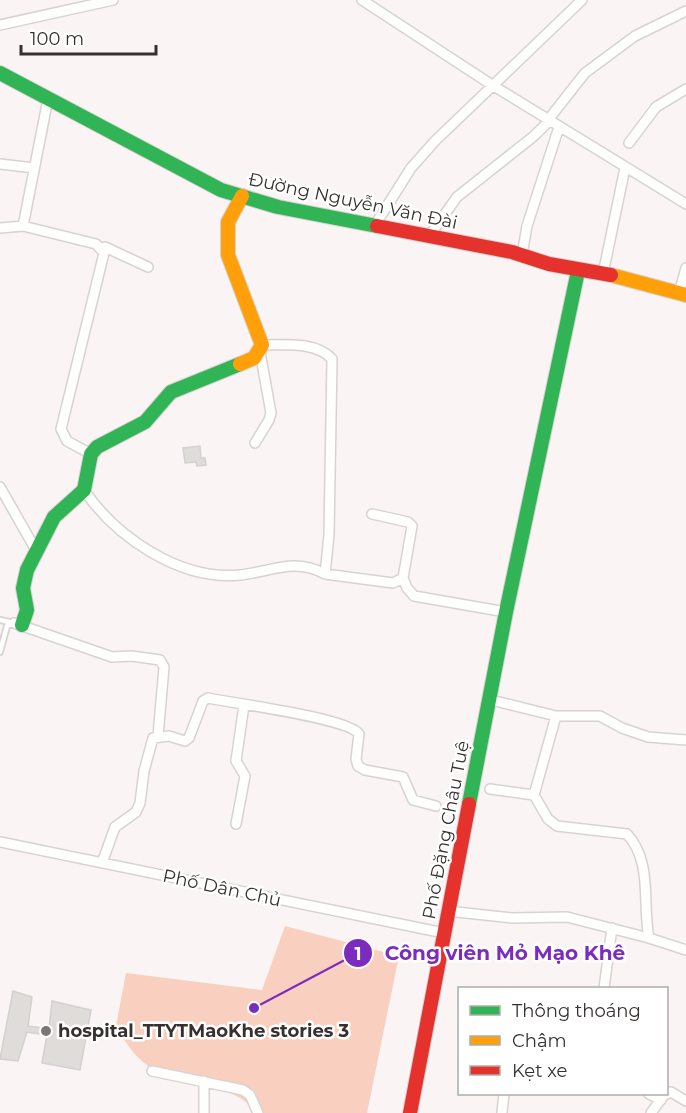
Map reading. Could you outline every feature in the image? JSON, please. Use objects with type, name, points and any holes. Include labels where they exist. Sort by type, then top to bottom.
[{"type":"street","points":[[0,25],[113,0]]},
{"type":"street","points":[[362,0],[549,121],[686,204]]},
{"type":"street","points":[[375,225],[411,168],[492,85],[582,0]]},
{"type":"street","points":[[430,235],[457,197],[526,143],[549,121],[585,74],[635,36],[686,11]]},
{"type":"street","name":"Đường Nguyễn Văn Đài","points":[[0,73],[220,190],[278,207],[430,235],[683,294]]},
{"type":"street","points":[[629,143],[656,107],[686,88]]},
{"type":"street","points":[[23,226],[48,99]]},
{"type":"street","points":[[522,255],[527,226],[559,127]]},
{"type":"street","points":[[0,164],[34,168]]},
{"type":"street","points":[[603,274],[624,168]]},
{"type":"street","points":[[242,196],[228,222],[228,255],[261,349],[271,413],[255,443]]},
{"type":"street","points":[[0,228],[23,226],[96,244],[104,253],[61,429],[67,441],[91,453]]},
{"type":"street","points":[[101,248],[105,247],[148,267]]},
{"type":"street","points":[[683,294],[686,268]]},
{"type":"street","points":[[372,514],[408,522],[412,526],[403,578],[406,588],[414,596],[506,612],[578,271]]},
{"type":"street","points":[[261,349],[315,348],[326,352],[332,359],[329,536],[325,574]]},
{"type":"street","points":[[158,736],[164,667],[160,660],[132,656],[112,657],[18,624],[27,610],[23,588],[27,570],[54,518],[84,490],[91,453],[97,447],[145,422],[171,392],[254,358],[261,349]]},
{"type":"street","points":[[0,487],[37,552]]},
{"type":"street","points":[[84,490],[109,520],[175,566],[230,576],[290,566],[325,574],[393,583],[403,578]]},
{"type":"street","name":"Phố Đặng Châu Tuệ","points":[[410,1113],[447,911],[499,662],[506,612]]},
{"type":"street","points":[[491,698],[556,716],[600,716],[622,728],[648,737],[686,740]]},
{"type":"street","points":[[102,863],[115,827],[136,812],[153,738],[169,736],[185,741],[189,738],[203,701],[208,699],[351,727],[359,734],[356,759],[358,765],[365,770],[403,777],[413,800],[436,806]]},
{"type":"street","points":[[236,824],[245,776],[236,761],[244,705]]},
{"type":"street","points":[[556,716],[534,795],[548,819],[557,826],[627,834],[632,839],[645,874],[649,938]]},
{"type":"street","points":[[490,789],[534,795]]},
{"type":"street","name":"Phố Dân Chủ","points":[[0,842],[444,933]]},
{"type":"street","points":[[447,911],[512,918],[567,917],[686,950]]},
{"type":"street","points":[[604,987],[612,928]]},
{"type":"street","points":[[152,1071],[243,1090],[249,1095],[258,1113]]},
{"type":"street","points":[[204,1082],[204,1113]]},
{"type":"street","points":[[668,1094],[671,1092],[686,1101]]},
{"type":"street","points":[[502,1112],[504,1095]]},
{"type":"street","points":[[651,1095],[661,1100]]},
{"type":"street","points":[[651,1113],[667,1095]]},
{"type":"lane","points":[[0,620],[18,624]]},
{"type":"lane","points":[[0,652],[7,626],[18,624]]},
{"type":"shaded area","points":[[285,926],[399,956],[367,1113],[256,1113],[236,1096],[168,1076],[149,1067],[133,1052],[116,1026],[126,973],[262,990]]},
{"type":"building","points":[[200,446],[201,458],[205,458],[206,465],[197,466],[196,462],[185,463],[183,448]]},
{"type":"building","name":"hospital_TTYTMaoKhe stories 3","points":[[13,991],[32,997],[28,1026],[49,1029],[52,1001],[91,1010],[80,1070],[42,1063],[47,1035],[27,1032],[18,1061],[0,1059]]},
{"type":"traffic: fast","points":[[0,73],[221,190],[278,207],[377,226]]},
{"type":"traffic: fast","points":[[469,804],[506,612],[578,271]]},
{"type":"traffic: fast","points":[[22,625],[27,610],[23,588],[27,570],[54,517],[84,490],[91,454],[97,447],[145,422],[171,392],[240,364]]},
{"type":"traffic: slow","points":[[240,364],[254,358],[262,345],[228,255],[228,222],[242,196]]},
{"type":"traffic: slow","points":[[611,275],[686,295]]},
{"type":"traffic: jam","points":[[377,226],[512,252],[549,264],[611,275]]},
{"type":"traffic: jam","points":[[410,1113],[469,804]]},
{"type":"place","name":"Công viên Mỏ Mạo Khê","points":[[254,1008]]},
{"type":"place","name":"hospital_TTYTMaoKhe stories 3","points":[[46,1031]]}]
